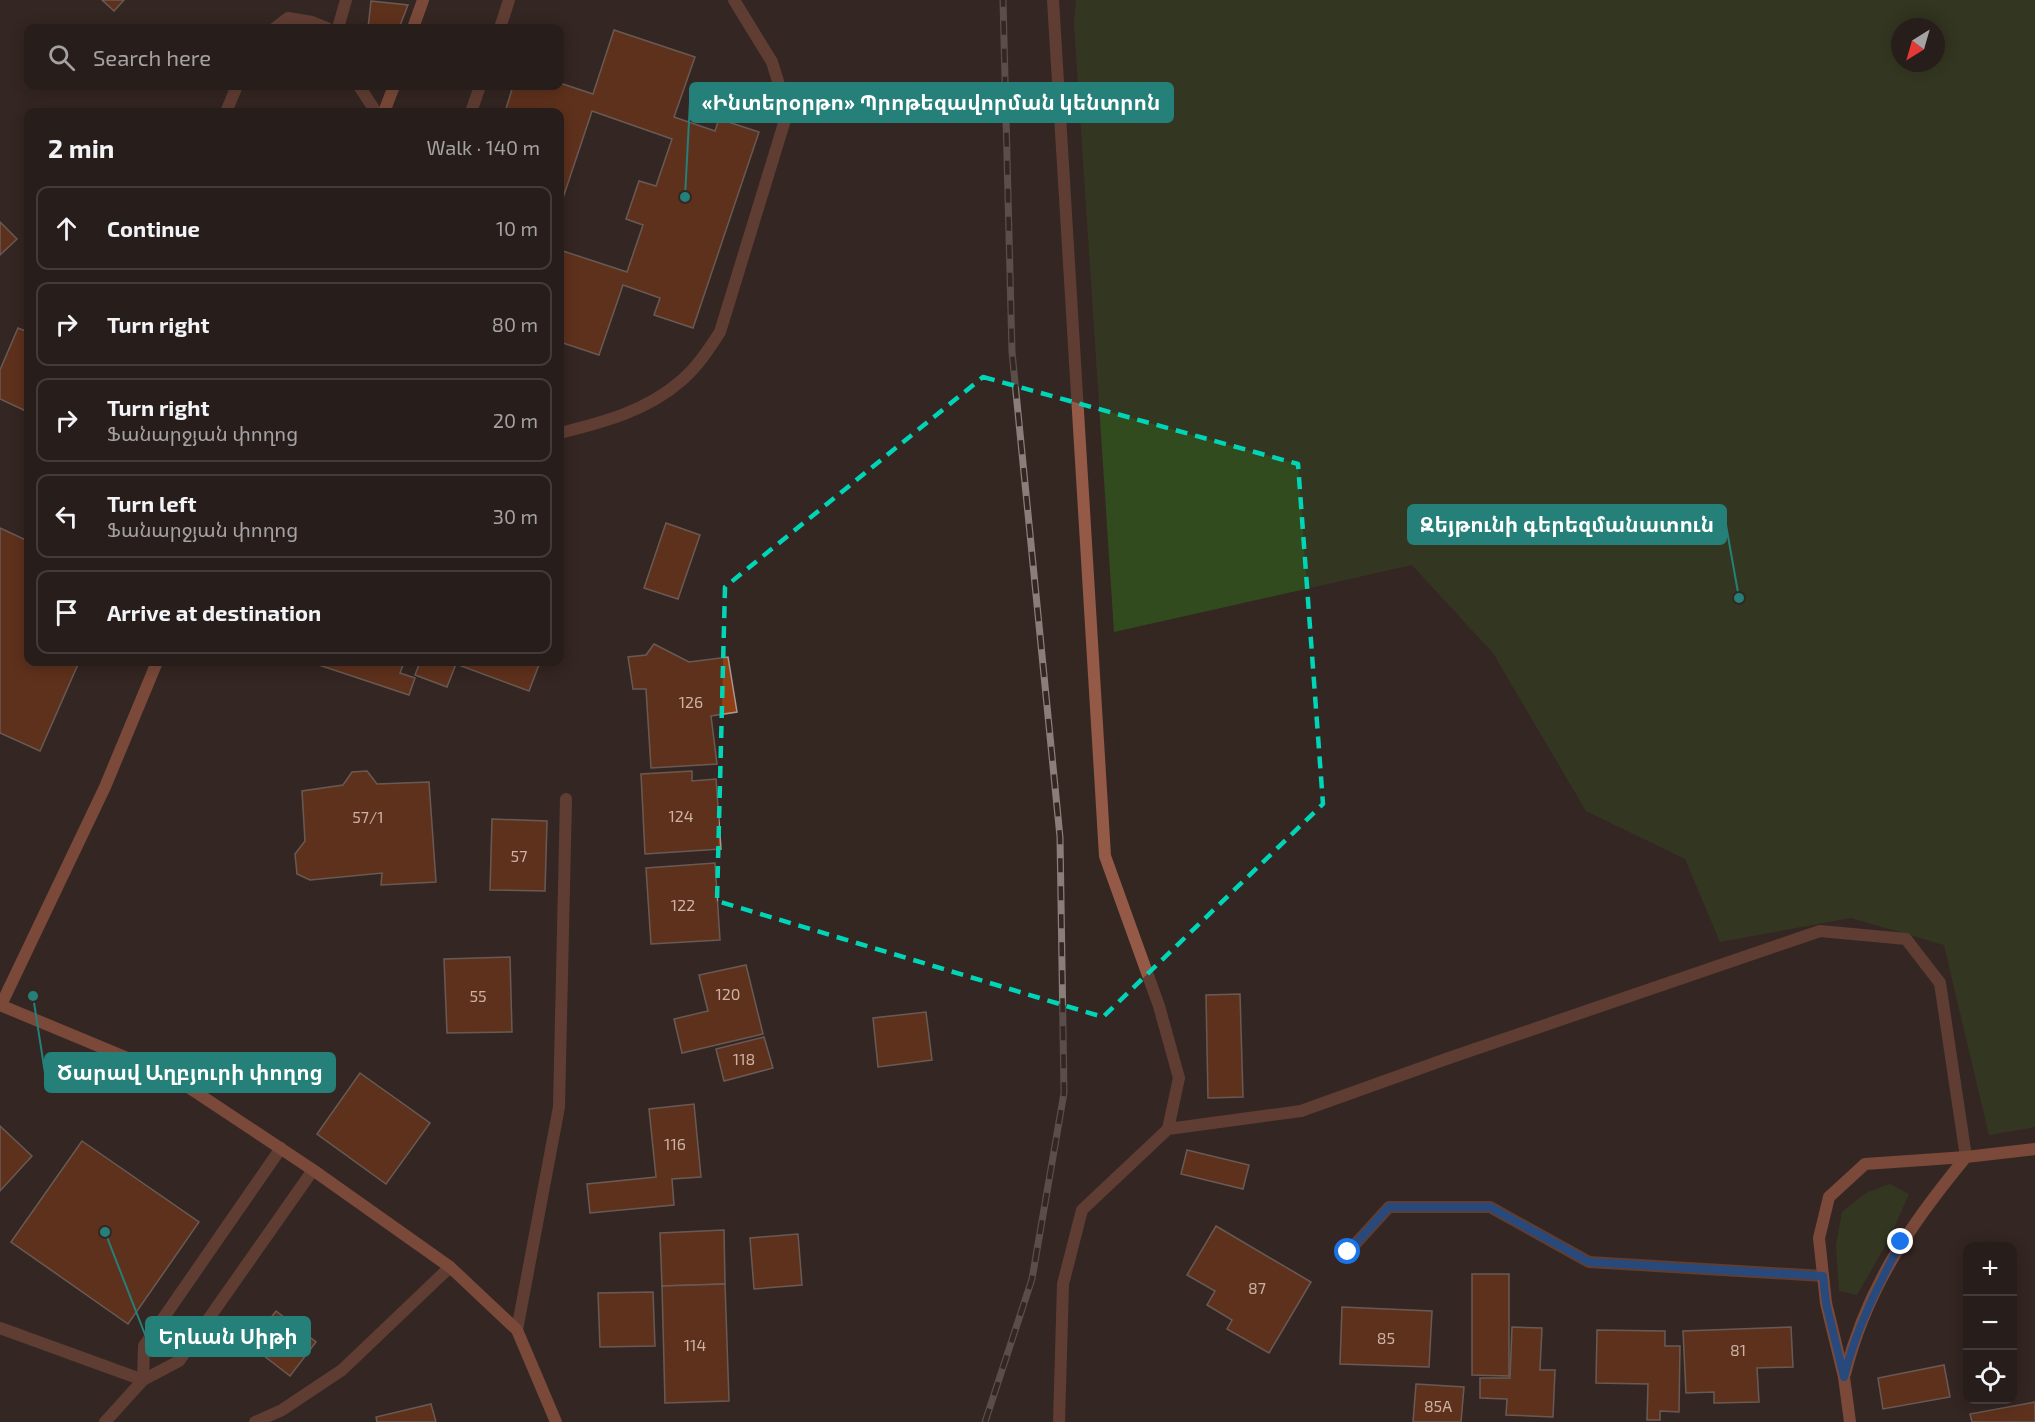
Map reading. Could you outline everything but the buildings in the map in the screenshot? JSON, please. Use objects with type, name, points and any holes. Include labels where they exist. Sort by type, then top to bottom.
[{"type":"street","points":[[339,24],[346,0]]},
{"type":"street","points":[[414,24],[423,0]]},
{"type":"street","points":[[501,24],[509,0]]},
{"type":"street","points":[[564,432],[610,420],[646,406],[682,380],[701,360],[720,332],[785,120],[782,94],[772,62],[734,0]]},
{"type":"street","points":[[1053,0],[1105,856],[1159,1006],[1179,1078],[1168,1129],[1082,1210],[1063,1284],[1059,1422]]},
{"type":"street","points":[[280,24],[288,18],[317,24]]},
{"type":"street","points":[[228,108],[235,90]]},
{"type":"street","points":[[362,90],[373,108]]},
{"type":"street","points":[[386,108],[392,90]]},
{"type":"street","points":[[472,108],[479,90]]},
{"type":"street","points":[[155,666],[105,787],[0,1005],[173,1077],[313,1170],[450,1267],[517,1330],[556,1422]]},
{"type":"street","points":[[517,1330],[559,1107],[566,799]]},
{"type":"street","points":[[1168,1129],[1301,1111],[1820,931],[1906,939],[1940,983],[1966,1157],[1930,1201],[1901,1242],[1864,1314],[1844,1377]]},
{"type":"street","points":[[143,1380],[144,1346],[280,1148]]},
{"type":"street","points":[[1850,1422],[1844,1377],[1826,1303],[1819,1238],[1829,1197],[1865,1164],[1966,1157],[2035,1149]]},
{"type":"street","points":[[105,1422],[143,1380],[179,1361],[313,1170]]},
{"type":"street","points":[[1348,1252],[1389,1207],[1490,1207],[1589,1262],[1823,1276]]},
{"type":"street","points":[[255,1422],[282,1410],[342,1370],[450,1267]]},
{"type":"street","points":[[0,1328],[143,1380]]},
{"type":"highlighted area","points":[[983,377],[1298,464],[1323,804],[1103,1017],[717,901],[725,587]]},
{"type":"green space","points":[[1076,0],[2035,0],[2035,1127],[1989,1135],[1944,945],[1851,918],[1720,942],[1685,859],[1586,811],[1493,653],[1412,565],[1114,632],[1074,23]]},
{"type":"green space","points":[[1890,1184],[1909,1194],[1889,1239],[1857,1295],[1839,1291],[1836,1245],[1842,1212],[1866,1193]]},
{"type":"railway","points":[[985,1422],[1032,1279],[1064,1093],[1060,837],[1012,352],[1003,0]]},
{"type":"place","name":"«Ինտերօրթո» Պրոթեզավորման կենտրոն","points":[[685,197]]},
{"type":"place","name":"Զեյթունի գերեզմանատուն","points":[[1739,598]]},
{"type":"place","name":"Ծարավ Աղբյուրի փողոց","points":[[33,996]]},
{"type":"place","name":"Երևան Սիթի","points":[[105,1232]]},
{"type":"route","points":[[1348,1252],[1389,1207],[1490,1207],[1589,1262],[1823,1276],[1826,1303],[1844,1377],[1864,1314],[1901,1242]]}]
